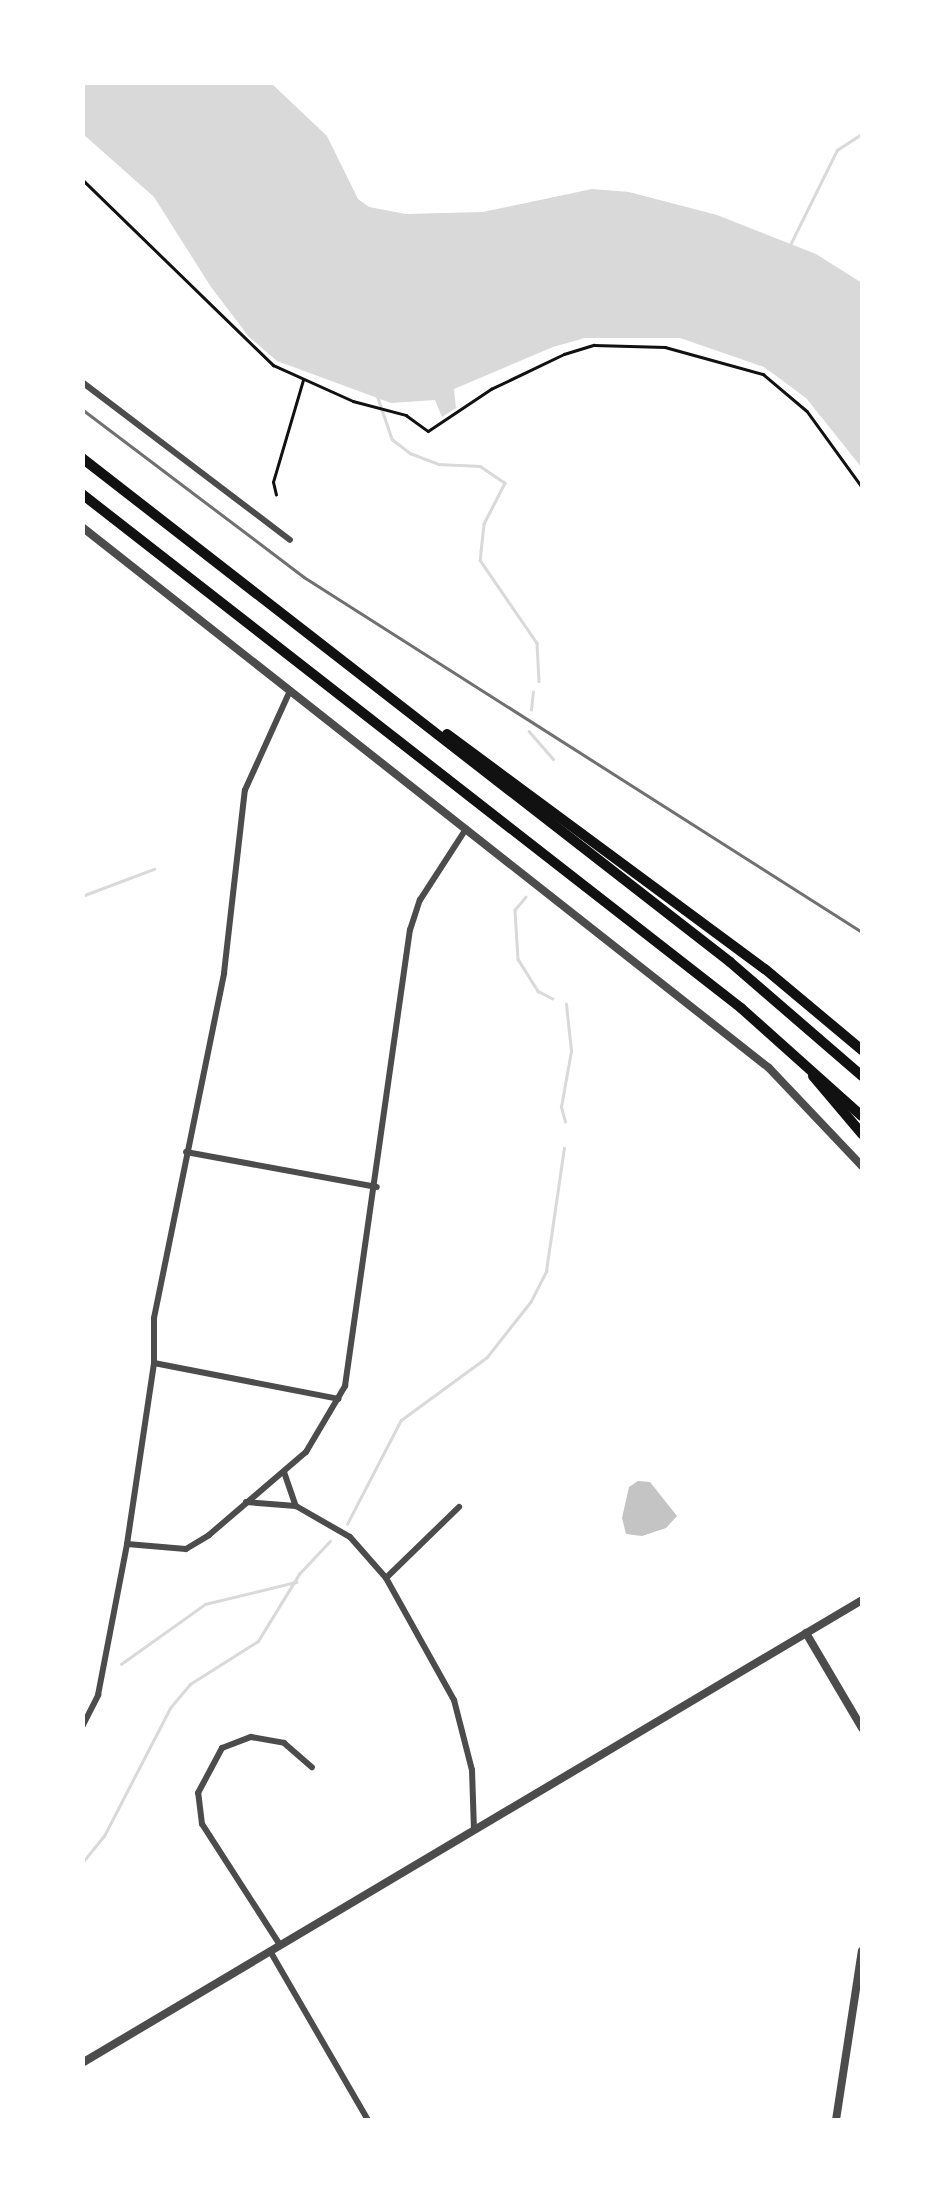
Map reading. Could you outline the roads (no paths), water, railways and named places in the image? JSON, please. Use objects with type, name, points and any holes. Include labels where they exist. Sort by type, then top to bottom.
[{"type":"highway","points":[[82,458],[730,962],[862,1076]]},
{"type":"highway","points":[[82,494],[786,1045],[862,1116]]},
{"type":"highway","points":[[344,662],[814,1008],[862,1048]]},
{"type":"highway","points":[[786,1045],[862,1134]]},
{"type":"street","points":[[82,382],[290,540]]},
{"type":"street","points":[[82,527],[769,1068],[862,1166]]},
{"type":"street","points":[[82,1727],[98,1695],[127,1544],[154,1363],[154,1318],[224,973],[245,790],[289,693]]},
{"type":"street","points":[[127,1544],[186,1549],[306,1452],[338,1399],[377,1186],[410,930],[420,900],[467,828]]},
{"type":"street","points":[[186,1152],[377,1186]]},
{"type":"street","points":[[154,1363],[338,1399]]},
{"type":"street","points":[[284,1472],[296,1506]]},
{"type":"street","points":[[246,1502],[296,1506],[350,1537],[386,1578],[454,1700],[472,1770],[474,1830]]},
{"type":"street","points":[[386,1578],[459,1507]]},
{"type":"street","points":[[82,2064],[862,1600]]},
{"type":"street","points":[[806,1633],[862,1728]]},
{"type":"street","points":[[280,1945],[202,1824],[198,1793],[222,1748],[251,1737],[284,1744],[312,1768]]},
{"type":"street","points":[[270,1951],[368,2120]]},
{"type":"street","points":[[836,2120],[862,1951]]},
{"type":"waterway","points":[[791,243],[837,150],[862,134]]},
{"type":"waterway","points":[[377,395],[392,439],[410,453],[438,464],[480,466],[505,483],[484,524],[480,560],[537,643],[539,681]]},
{"type":"waterway","points":[[531,710],[533,692]]},
{"type":"waterway","points":[[529,731],[553,759]]},
{"type":"waterway","points":[[82,896],[154,869]]},
{"type":"waterway","points":[[526,897],[515,910],[518,959],[538,991],[552,998]]},
{"type":"waterway","points":[[565,1122],[561,1107],[571,1051],[566,1004]]},
{"type":"waterway","points":[[347,1524],[401,1420],[487,1357],[531,1301],[546,1271],[564,1148]]},
{"type":"waterway","points":[[82,1863],[104,1836],[170,1708],[190,1684],[258,1641],[299,1574],[330,1541]]},
{"type":"waterway","points":[[121,1664],[205,1604],[296,1582]]},
{"type":"railway","points":[[82,409],[304,577],[862,932]]}]
